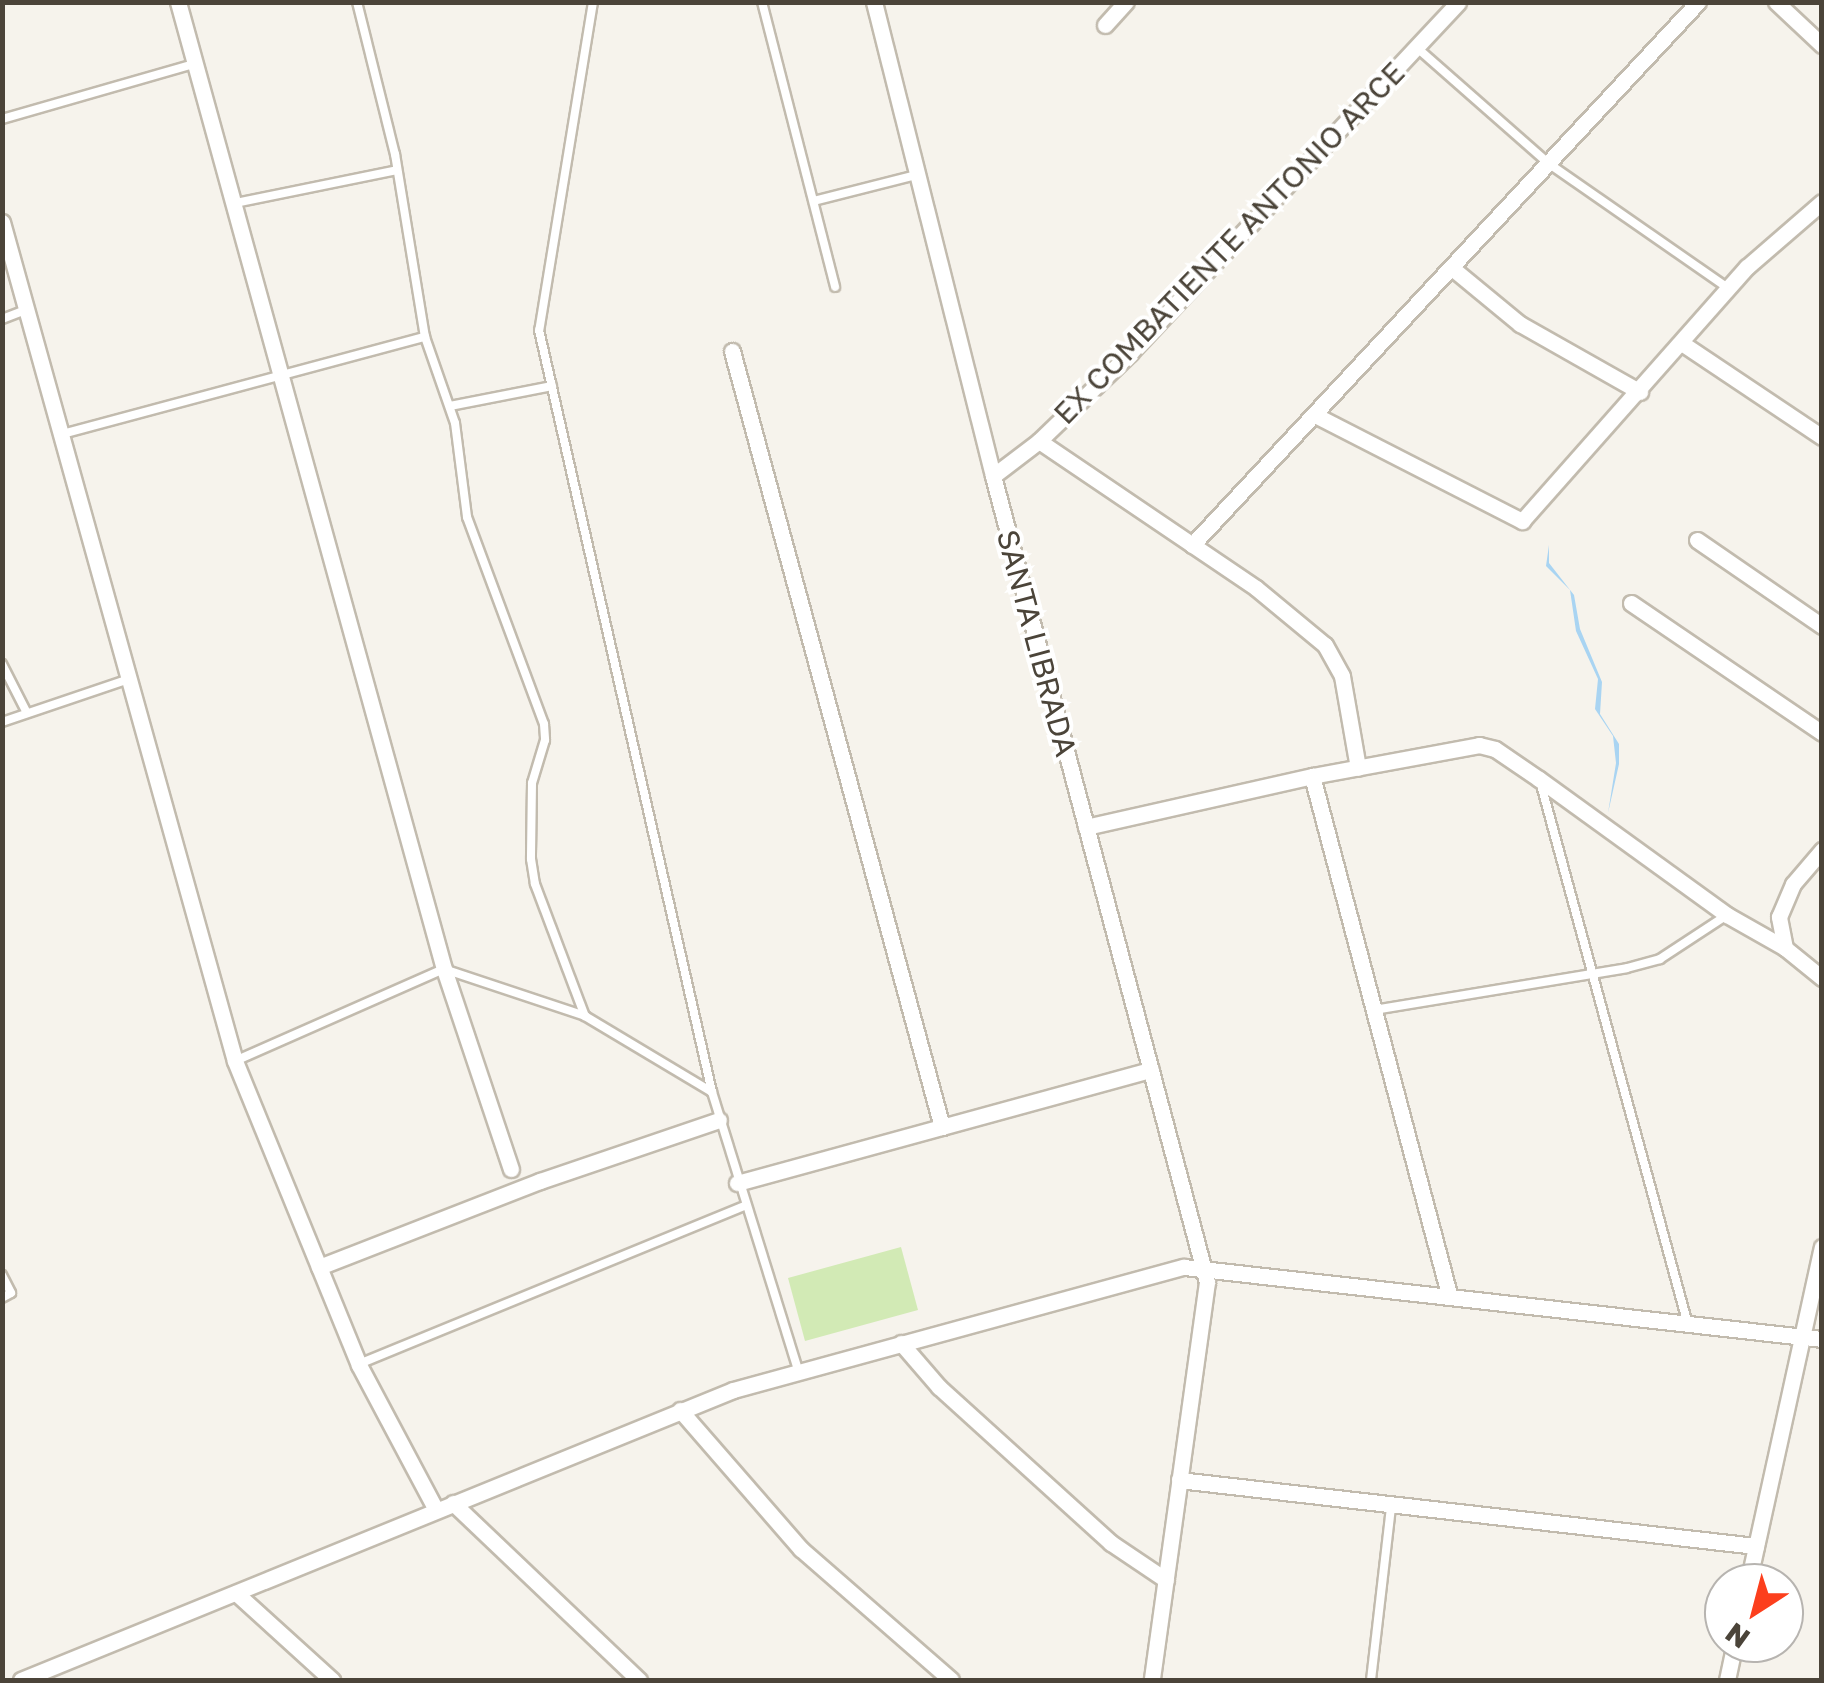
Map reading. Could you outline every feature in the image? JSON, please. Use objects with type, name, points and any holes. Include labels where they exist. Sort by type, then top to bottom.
[{"type":"street","points":[[178,2],[444,969],[511,1169]]},
{"type":"street","name":"SANTA LIBRADA","points":[[874,2],[993,476],[1205,1274]]},
{"type":"street","points":[[1106,24],[1126,2]]},
{"type":"street","name":"EX COMBATIENTE ANTONIO ARCE","points":[[993,476],[1039,441],[1130,353],[1458,2]]},
{"type":"street","points":[[1192,545],[1698,2]]},
{"type":"street","points":[[1776,2],[1822,44]]},
{"type":"street","points":[[1314,415],[1522,521],[1683,344],[1728,288],[1820,207]]},
{"type":"street","points":[[2,222],[126,680],[235,1061],[359,1365],[436,1510]]},
{"type":"street","points":[[1452,268],[1520,324],[1640,392]]},
{"type":"street","points":[[1683,344],[1822,438]]},
{"type":"street","points":[[732,352],[942,1127]]},
{"type":"street","points":[[1039,441],[1256,588],[1325,646],[1342,676],[1358,768]]},
{"type":"street","points":[[1697,540],[1822,626]]},
{"type":"street","points":[[1631,603],[1822,733]]},
{"type":"street","points":[[1086,827],[1312,776],[1479,745],[1494,749],[1726,916],[1786,948],[1822,978]]},
{"type":"street","points":[[1312,776],[1449,1294]]},
{"type":"street","points":[[1786,948],[1779,917],[1794,884],[1822,850]]},
{"type":"street","points":[[736,1183],[1151,1070]]},
{"type":"street","points":[[319,1267],[540,1181],[719,1120]]},
{"type":"street","points":[[1752,1563],[1822,1248]]},
{"type":"street","points":[[33,1678],[680,1410],[798,1370],[1184,1267],[1205,1274],[1449,1294],[1822,1339]]},
{"type":"street","points":[[1152,1680],[1205,1274]]},
{"type":"street","points":[[900,1343],[938,1387],[1111,1542],[1166,1580]]},
{"type":"street","points":[[680,1410],[800,1549],[951,1680]]},
{"type":"street","points":[[1179,1480],[1756,1546]]},
{"type":"street","points":[[453,1504],[639,1680]]},
{"type":"street","points":[[236,1593],[332,1680]]},
{"type":"lane","points":[[357,2],[397,170],[425,337],[450,406],[471,532],[492,573],[520,670],[544,724],[546,740],[532,783],[531,859],[535,884],[585,1016]]},
{"type":"lane","points":[[592,2],[540,330],[712,1092],[736,1183],[798,1370]]},
{"type":"lane","points":[[762,2],[835,287]]},
{"type":"lane","points":[[1416,47],[1548,163],[1728,288]]},
{"type":"lane","points":[[2,119],[194,64]]},
{"type":"lane","points":[[232,204],[397,170]]},
{"type":"lane","points":[[814,202],[918,175]]},
{"type":"lane","points":[[2,319],[26,310]]},
{"type":"lane","points":[[58,435],[425,337]]},
{"type":"lane","points":[[450,406],[552,386]]},
{"type":"lane","points":[[2,664],[27,713]]},
{"type":"lane","points":[[2,722],[126,680]]},
{"type":"lane","points":[[1539,780],[1687,1322]]},
{"type":"lane","points":[[1371,1010],[1660,959],[1726,916]]},
{"type":"lane","points":[[235,1061],[444,969],[585,1016],[712,1092]]},
{"type":"lane","points":[[359,1365],[744,1206]]},
{"type":"lane","points":[[2,1275],[12,1294],[2,1298]]},
{"type":"lane","points":[[1371,1680],[1391,1502]]},
{"type":"green space","points":[[901,1247],[918,1310],[805,1341],[788,1278]]},
{"type":"water","points":[[1549,545],[1549,563],[1574,595],[1580,629],[1602,682],[1600,714],[1619,744],[1619,764],[1608,813],[1616,763],[1613,736],[1595,709],[1598,679],[1576,631],[1570,590],[1546,566]]}]
